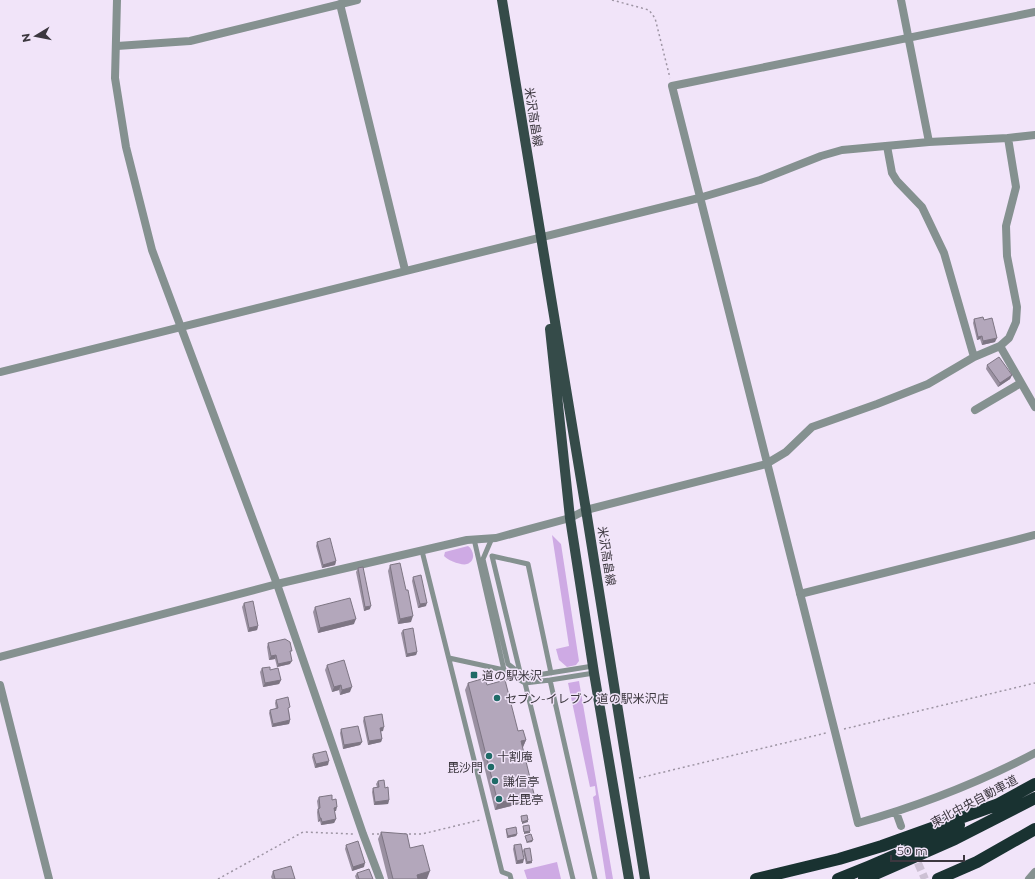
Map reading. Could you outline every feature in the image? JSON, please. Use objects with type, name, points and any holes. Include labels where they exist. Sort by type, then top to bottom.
[{"type":"highway","name":"東北中央自動車道","points":[[838,879],[933,838],[1035,784]]},
{"type":"highway","name":"東北中央自動車道","points":[[864,879],[955,839],[1035,798]]},
{"type":"highway","points":[[756,879],[846,857],[999,804]]},
{"type":"highway","points":[[938,879],[977,862],[1035,829]]},
{"type":"main road","name":"米沢高畠線","points":[[502,0],[586,510],[644,879]]},
{"type":"main road","name":"米沢高畠線","points":[[541,237],[570,518],[593,670],[629,879]]},
{"type":"street","points":[[117,0],[115,78],[126,147],[152,250],[277,584],[363,834],[380,879]]},
{"type":"street","points":[[117,46],[190,41],[357,0]]},
{"type":"street","points":[[901,0],[929,142]]},
{"type":"street","points":[[340,4],[405,270]]},
{"type":"street","points":[[1035,12],[672,86],[766,464],[858,823],[896,812],[962,786],[1035,753]]},
{"type":"street","points":[[0,372],[699,198],[760,180],[821,156],[842,150],[929,142],[1008,138],[1035,135]]},
{"type":"street","points":[[0,657],[277,584],[474,539],[492,538],[570,518],[586,510],[766,464],[786,452],[812,427],[928,384],[974,357],[1000,346],[1009,338],[1016,322],[1017,307],[1007,256],[1006,226],[1016,188],[1008,138]]},
{"type":"street","points":[[887,146],[892,173],[897,181],[922,207],[944,252],[974,357]]},
{"type":"street","points":[[1000,346],[1035,406]]},
{"type":"street","points":[[975,410],[1021,383]]},
{"type":"street","points":[[800,594],[1035,535]]},
{"type":"street","points":[[0,685],[49,879]]},
{"type":"street","points":[[896,812],[901,826]]},
{"type":"street","points":[[1029,879],[1035,872]]},
{"type":"lane","points":[[492,538],[483,559],[508,664],[525,677],[551,673],[593,670]]},
{"type":"lane","points":[[474,539],[504,670]]},
{"type":"lane","points":[[422,552],[502,872],[510,875],[511,879]]},
{"type":"lane","points":[[520,672],[492,556],[528,564],[551,673]]},
{"type":"lane","points":[[449,658],[504,670],[525,683],[550,680],[593,670]]},
{"type":"lane","points":[[550,680],[595,879]]},
{"type":"lane","points":[[525,683],[573,879]]},
{"type":"path","points":[[612,0],[649,10],[655,18],[672,86]]},
{"type":"path","points":[[400,834],[422,834],[480,820]]},
{"type":"path","points":[[218,879],[303,832],[385,834]]},
{"type":"shaded area","points":[[552,535],[561,544],[579,661],[576,665],[567,667],[559,660],[556,649],[569,646]]},
{"type":"shaded area","points":[[468,546],[473,553],[473,558],[470,563],[462,564],[444,556],[445,552]]},
{"type":"shaded area","points":[[579,681],[613,879],[606,879],[593,797],[596,795],[595,786],[590,787],[568,683]]},
{"type":"shaded area","points":[[557,862],[561,879],[527,879],[524,870]]},
{"type":"building","points":[[983,317],[984,320],[992,318],[997,338],[983,341],[982,336],[978,337],[974,319]]},
{"type":"building","points":[[999,357],[1012,375],[1000,383],[987,365]]},
{"type":"building","points":[[330,538],[336,561],[323,565],[317,542]]},
{"type":"building","points":[[400,563],[406,590],[408,590],[413,616],[400,619],[390,565]]},
{"type":"building","points":[[363,567],[371,606],[365,607],[358,568]]},
{"type":"building","points":[[421,575],[427,603],[420,604],[413,577]]},
{"type":"building","points":[[350,598],[356,619],[320,628],[315,607]]},
{"type":"building","points":[[253,601],[258,626],[249,628],[244,603]]},
{"type":"building","points":[[413,628],[417,652],[407,654],[403,630]]},
{"type":"building","points":[[285,639],[290,642],[292,661],[278,664],[276,655],[271,656],[268,643]]},
{"type":"building","points":[[344,660],[352,687],[342,690],[341,685],[334,687],[327,665]]},
{"type":"building","points":[[270,667],[270,670],[278,668],[281,680],[265,683],[262,668]]},
{"type":"building","points":[[485,678],[487,685],[505,680],[518,731],[523,730],[526,740],[521,741],[534,794],[498,803],[468,683]]},
{"type":"building","points":[[288,697],[290,720],[273,724],[270,710],[278,708],[276,700]]},
{"type":"building","points":[[382,714],[384,727],[380,728],[382,739],[369,741],[364,717]]},
{"type":"building","points":[[358,726],[362,742],[344,745],[341,729]]},
{"type":"building","points":[[326,751],[329,761],[316,764],[313,754]]},
{"type":"building","points":[[384,780],[385,788],[388,787],[389,800],[375,802],[373,788],[379,787],[378,781]]},
{"type":"building","points":[[332,795],[332,800],[336,799],[337,807],[334,808],[336,819],[322,822],[318,809],[320,808],[319,797]]},
{"type":"building","points":[[527,815],[528,820],[522,822],[521,816]]},
{"type":"building","points":[[529,825],[530,831],[524,832],[523,826]]},
{"type":"building","points":[[516,827],[517,834],[508,836],[506,829]]},
{"type":"building","points":[[381,832],[407,834],[410,848],[423,845],[430,871],[417,875],[418,879],[393,879]]},
{"type":"building","points":[[531,834],[533,840],[527,842],[525,836]]},
{"type":"building","points":[[358,841],[365,863],[353,867],[346,845]]},
{"type":"building","points":[[521,844],[524,859],[517,861],[514,845]]},
{"type":"building","points":[[530,848],[532,861],[527,862],[524,849]]},
{"type":"building","points":[[291,866],[295,879],[275,879],[273,871]]},
{"type":"building","points":[[369,869],[373,879],[359,879],[357,873]]},
{"type":"tunnel","points":[[913,852],[925,879]]},
{"type":"place","name":"道の駅米沢","points":[[474,675]]},
{"type":"place","name":"セブン-イレブン 道の駅米沢店","points":[[497,698]]},
{"type":"place","name":"十割庵","points":[[489,756]]},
{"type":"place","name":"毘沙門","points":[[491,767]]},
{"type":"place","name":"謙信亭","points":[[495,781]]},
{"type":"place","name":"牛毘亭","points":[[499,799]]}]
